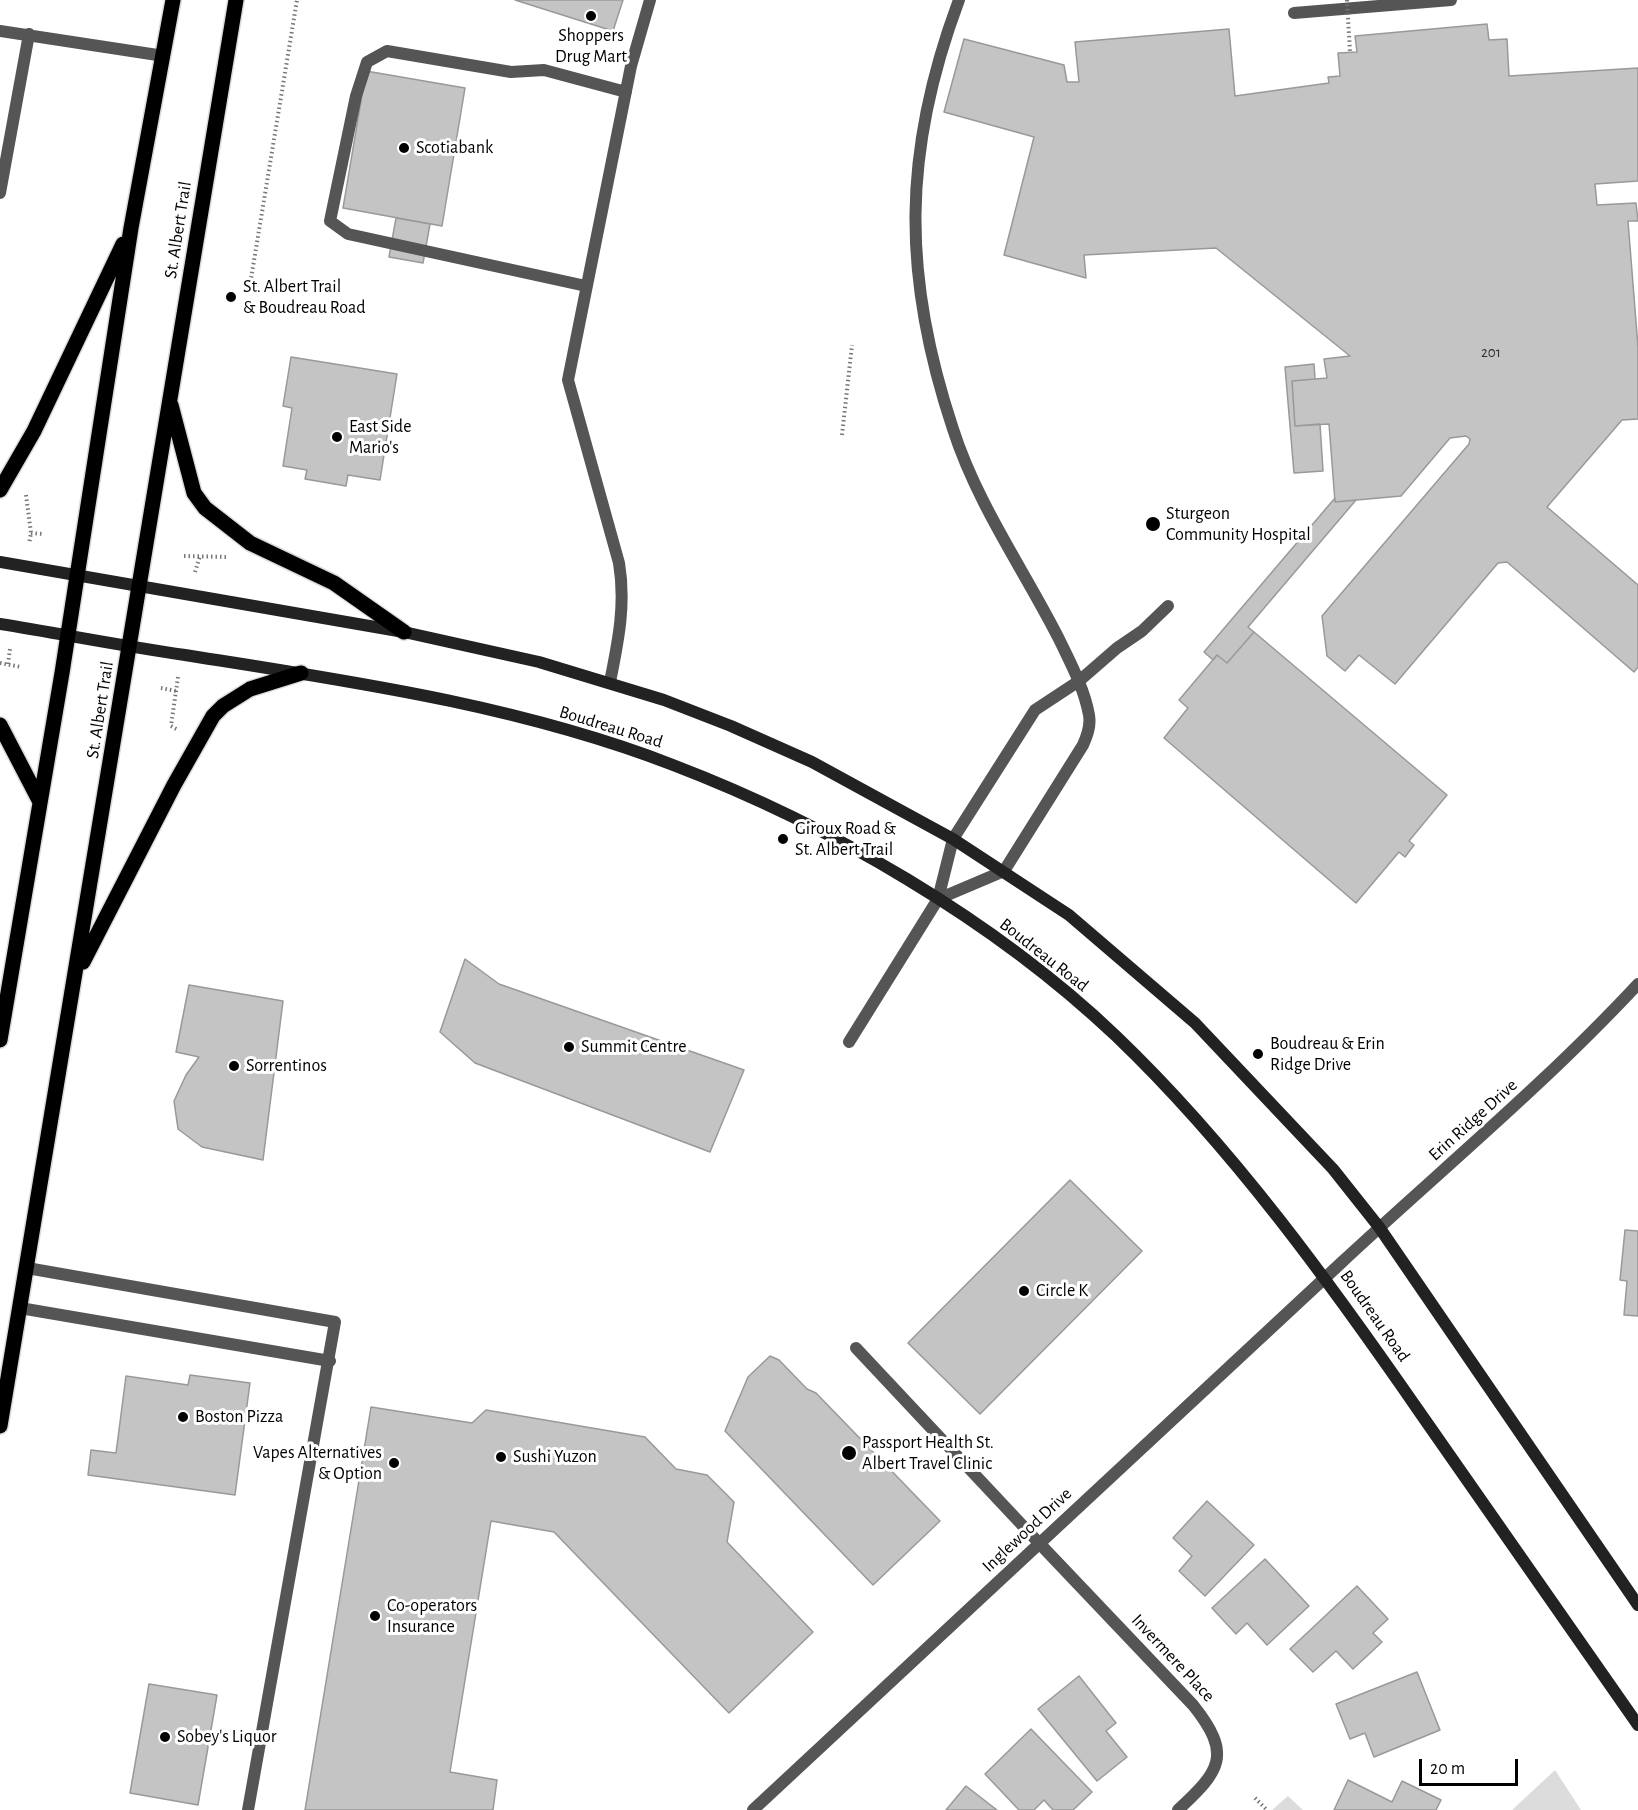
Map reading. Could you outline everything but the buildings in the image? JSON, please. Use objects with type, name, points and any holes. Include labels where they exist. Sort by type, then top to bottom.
[{"type":"main road","points":[[0,1040],[68,636],[131,228],[173,0]]},
{"type":"main road","name":"St. Albert Trail","points":[[0,1426],[236,0]]},
{"type":"main road","points":[[0,490],[34,431],[131,228]]},
{"type":"main road","points":[[170,400],[194,493],[205,508],[250,543],[334,583],[404,632]]},
{"type":"main road","points":[[0,562],[404,632],[539,662],[610,682],[731,726],[813,762],[953,839],[1004,871],[1069,915],[1195,1023],[1333,1169],[1379,1227],[1638,1605]]},
{"type":"main road","name":"Boudreau Road","points":[[0,624],[301,673],[471,705],[669,763],[805,823],[866,855],[938,899],[1020,957],[1114,1035],[1181,1103],[1326,1277],[1638,1725]]},
{"type":"main road","points":[[76,976],[174,785],[213,716],[223,705],[250,689],[301,673]]},
{"type":"main road","points":[[0,725],[39,800]]},
{"type":"street","points":[[610,682],[621,624],[624,589],[619,563],[572,402],[568,380],[626,92],[650,0]]},
{"type":"street","points":[[938,899],[1004,871],[1083,746],[1089,732],[1090,717],[1079,681],[1032,585],[969,471],[953,430],[925,324],[915,237],[916,174],[927,100],[959,0]]},
{"type":"street","points":[[1294,13],[1450,0]]},
{"type":"street","points":[[0,31],[164,56]]},
{"type":"street","points":[[0,194],[29,34]]},
{"type":"street","points":[[586,286],[348,234],[330,221],[356,96],[367,62],[387,51],[511,72],[544,70],[626,92]]},
{"type":"street","points":[[849,1042],[938,899],[953,839],[1035,710],[1079,681],[1117,648],[1142,631],[1168,606]]},
{"type":"street","name":"Erin Ridge Drive","points":[[1326,1277],[1379,1227],[1499,1122],[1591,1035],[1638,984]]},
{"type":"street","points":[[27,1268],[335,1322],[330,1361],[248,1810]]},
{"type":"street","name":"Inglewood Drive","points":[[753,1810],[1326,1277]]},
{"type":"street","points":[[20,1308],[330,1361]]},
{"type":"street","name":"Invermere Place","points":[[856,1348],[1193,1705],[1212,1734],[1217,1759],[1216,1769],[1201,1789],[1178,1810]]},
{"type":"path","points":[[249,291],[297,0]]},
{"type":"path","points":[[1347,0],[1350,52]]},
{"type":"path","points":[[842,435],[852,345]]},
{"type":"path","points":[[18,488],[25,492],[31,532],[29,544]]},
{"type":"path","points":[[31,532],[43,534]]},
{"type":"path","points":[[184,556],[231,557]]},
{"type":"path","points":[[195,572],[200,556]]},
{"type":"path","points":[[8,664],[10,649]]},
{"type":"path","points":[[0,663],[21,666]]},
{"type":"path","points":[[178,676],[171,726],[186,734]]},
{"type":"path","points":[[161,688],[176,691]]},
{"type":"path","points":[[1255,1798],[1267,1810]]},
{"type":"shaded area","points":[[1555,1770],[1581,1810],[1512,1810]]},
{"type":"shaded area","points":[[1288,1796],[1303,1810],[1272,1810]]},
{"type":"place","name":"Shoppers Drug Mart","points":[[591,16]]},
{"type":"place","name":"Scotiabank","points":[[404,148]]},
{"type":"place","name":"St. Albert Trail & Boudreau Road","points":[[231,297]]},
{"type":"place","name":"East Side Mario's","points":[[337,437]]},
{"type":"place","name":"Sturgeon Community Hospital","points":[[1153,524]]},
{"type":"place","name":"Giroux Road & St. Albert Trail","points":[[783,839]]},
{"type":"place","name":"Summit Centre","points":[[569,1047]]},
{"type":"place","name":"Boudreau & Erin Ridge Drive","points":[[1258,1054]]},
{"type":"place","name":"Sorrentinos","points":[[234,1066]]},
{"type":"place","name":"Circle K","points":[[1024,1291]]},
{"type":"place","name":"Boston Pizza","points":[[183,1417]]},
{"type":"place","name":"Passport Health St. Albert Travel Clinic","points":[[849,1453]]},
{"type":"place","name":"Sushi Yuzon","points":[[501,1457]]},
{"type":"place","name":"Vapes Alternatives & Option","points":[[394,1463]]},
{"type":"place","name":"Co-operators Insurance","points":[[375,1616]]},
{"type":"place","name":"Sobey's Liquor","points":[[165,1737]]}]
